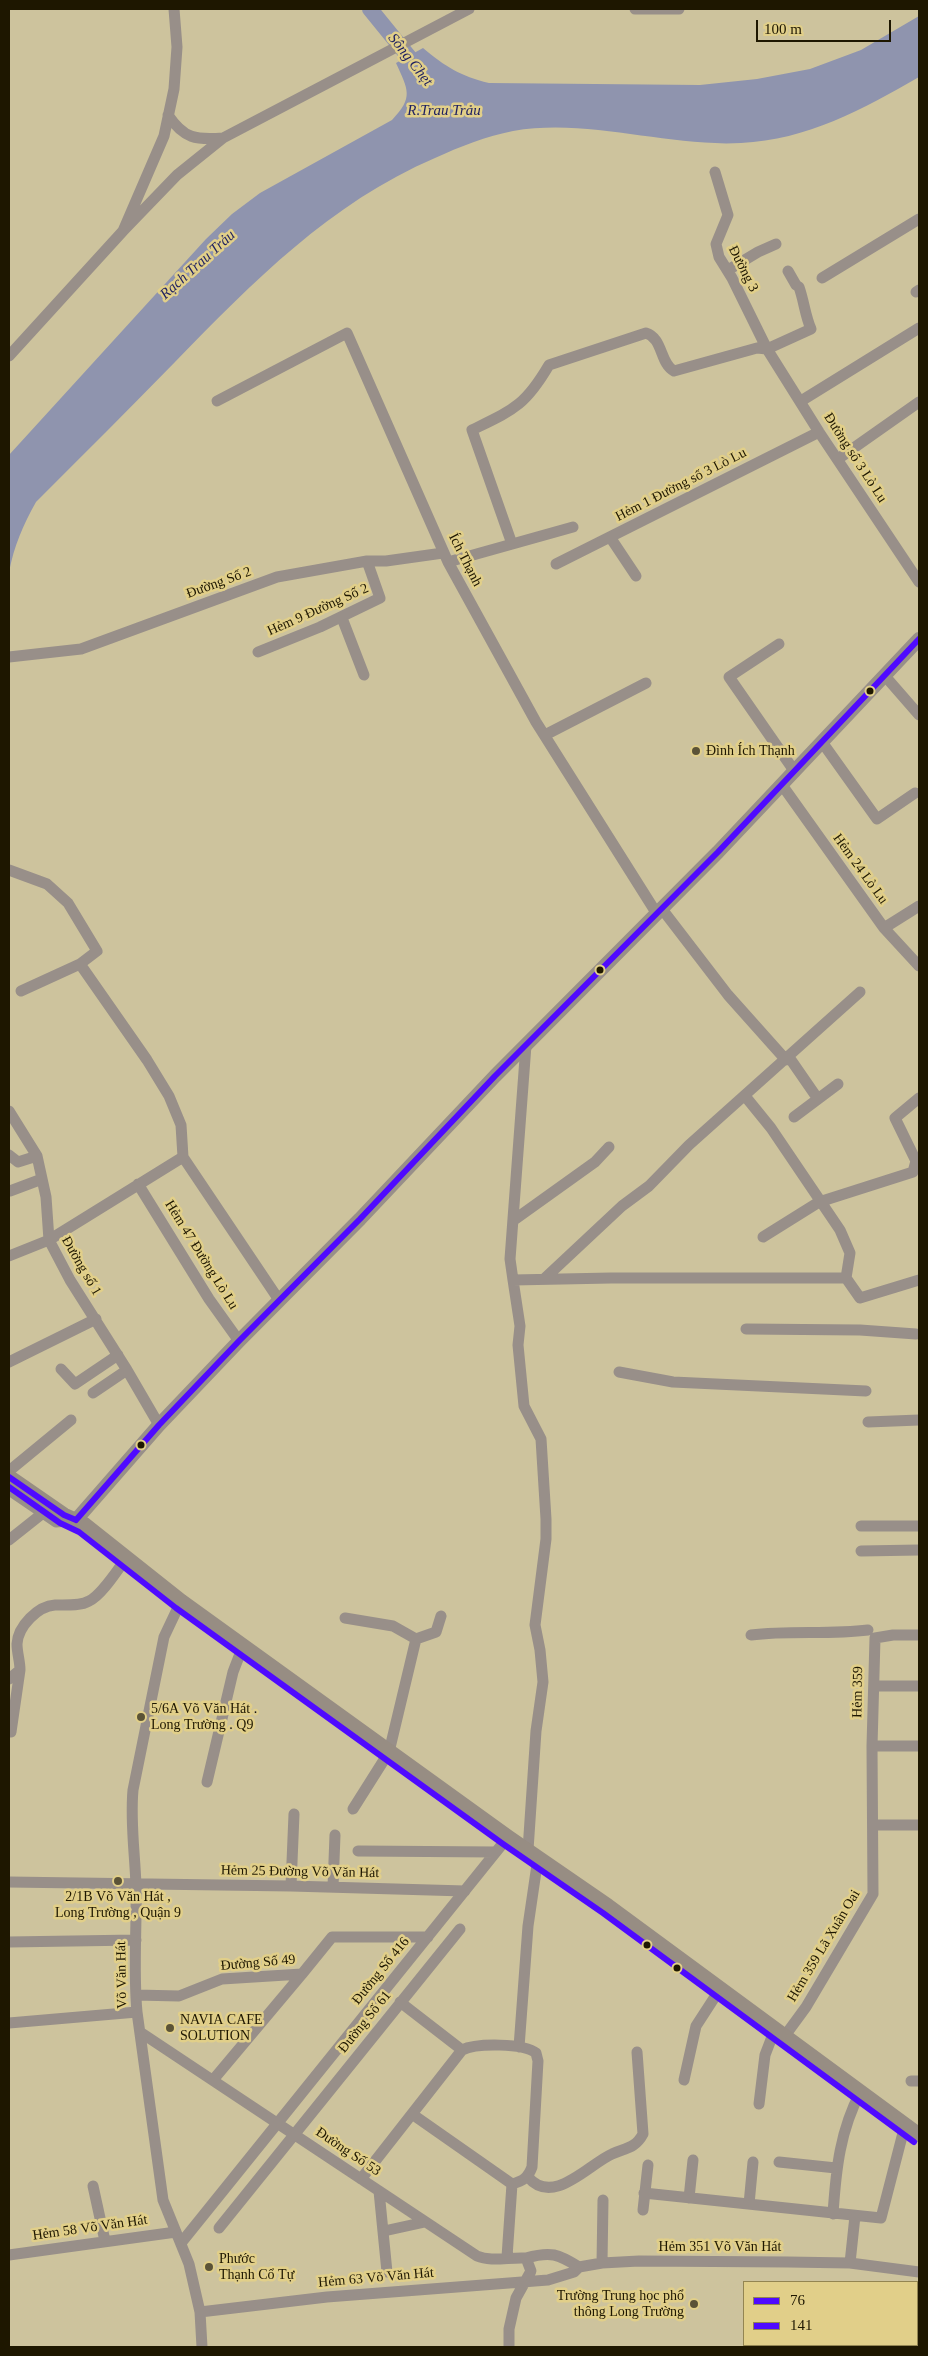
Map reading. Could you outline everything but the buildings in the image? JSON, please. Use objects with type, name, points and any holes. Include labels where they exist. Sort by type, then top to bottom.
[{"type":"main road","points":[[9,1477],[64,1515],[76,1520],[127,1557],[180,1601],[720,1989],[919,2135]]},
{"type":"street","points":[[123,231],[164,136],[174,89],[178,47],[174,9]]},
{"type":"street","points":[[9,356],[177,175],[223,138],[419,33],[469,9]]},
{"type":"street","points":[[635,9],[680,9]]},
{"type":"street","points":[[168,115],[176,127],[185,134],[200,140],[223,138]]},
{"type":"street","name":"Đường 3","points":[[715,172],[728,215],[716,247],[767,349]]},
{"type":"street","points":[[822,278],[919,219]]},
{"type":"street","points":[[728,270],[758,252],[776,244]]},
{"type":"street","points":[[512,544],[472,430],[519,405],[539,383],[549,365],[646,333],[654,338],[674,371],[757,348],[767,349],[811,329],[804,313],[806,304],[799,286],[796,285],[788,270]]},
{"type":"street","points":[[801,400],[919,328]]},
{"type":"street","name":"Ích Thạnh","points":[[217,401],[346,332],[446,557],[545,735],[659,912],[728,995],[788,1058],[818,1099]]},
{"type":"street","name":"Đường số 3 Lò Lu","points":[[767,349],[801,400],[819,432],[919,582]]},
{"type":"street","points":[[838,459],[919,402]]},
{"type":"street","name":"Hẻm 1 Đường số 3 Lò Lu","points":[[556,564],[819,432]]},
{"type":"street","name":"Đường Số 2","points":[[9,657],[81,649],[277,577],[367,561],[446,557],[529,540],[573,527]]},
{"type":"street","points":[[610,537],[636,576]]},
{"type":"street","name":"Hẻm 9 Đường Số 2","points":[[258,652],[342,618],[380,598],[367,561]]},
{"type":"street","points":[[342,618],[364,675]]},
{"type":"street","points":[[9,1490],[56,1522],[76,1520],[158,1425],[239,1340],[360,1220],[526,1045],[795,772],[919,639]]},
{"type":"street","points":[[779,644],[729,677],[795,772]]},
{"type":"street","points":[[885,676],[919,715]]},
{"type":"street","points":[[545,735],[646,683]]},
{"type":"street","points":[[822,742],[877,819],[915,793]]},
{"type":"street","name":"Hẻm 24 Lò Lu","points":[[782,785],[884,928],[919,966]]},
{"type":"street","points":[[9,870],[47,884],[68,903],[97,951],[80,964],[21,991]]},
{"type":"street","points":[[884,928],[919,906]]},
{"type":"street","points":[[80,964],[146,1060],[168,1096],[181,1126],[182,1157],[279,1300]]},
{"type":"street","points":[[544,1279],[622,1206],[649,1186],[689,1145],[860,992]]},
{"type":"street","points":[[519,2047],[533,1854],[536,1731],[543,1682],[536,1625],[546,1539],[541,1439],[524,1406],[518,1345],[520,1326],[510,1259],[526,1045]]},
{"type":"street","points":[[794,1117],[838,1084]]},
{"type":"street","points":[[745,1096],[770,1128],[840,1230],[850,1253],[846,1278],[860,1298],[919,1280]]},
{"type":"street","points":[[763,1237],[819,1202],[913,1172],[916,1161],[895,1118],[919,1098]]},
{"type":"street","name":"Đường số 1","points":[[9,1111],[37,1156],[42,1179],[49,1240],[70,1280],[118,1355],[158,1425]]},
{"type":"street","points":[[514,1220],[596,1162],[609,1147]]},
{"type":"street","points":[[9,1155],[18,1162],[37,1156]]},
{"type":"street","points":[[9,1256],[49,1240],[182,1157]]},
{"type":"street","points":[[10,1191],[42,1179]]},
{"type":"street","name":"Hẻm 47 Đường Lò Lu","points":[[138,1184],[209,1299],[239,1340]]},
{"type":"street","points":[[513,1280],[846,1278]]},
{"type":"street","points":[[9,1362],[96,1320]]},
{"type":"street","points":[[746,1329],[860,1330],[916,1334]]},
{"type":"street","points":[[60,1368],[75,1384],[118,1355]]},
{"type":"street","points":[[93,1393],[127,1370]]},
{"type":"street","points":[[619,1372],[673,1382],[866,1391]]},
{"type":"street","points":[[9,1471],[71,1420]]},
{"type":"street","points":[[868,1422],[919,1420]]},
{"type":"street","points":[[9,1540],[43,1513]]},
{"type":"street","points":[[861,1526],[919,1526]]},
{"type":"street","points":[[861,1551],[919,1550]]},
{"type":"street","points":[[11,1732],[20,1670],[17,1643],[20,1633],[27,1622],[41,1609],[88,1602],[95,1597],[127,1557]]},
{"type":"street","name":"Võ Văn Hát","points":[[180,1601],[164,1637],[133,1790],[131,1811],[136,1884],[136,1994],[163,2200],[189,2264],[200,2312],[202,2347]]},
{"type":"street","points":[[345,1618],[393,1626],[416,1639],[436,1632],[441,1616]]},
{"type":"street","points":[[751,1635],[771,1632],[919,1635]]},
{"type":"street","name":"Hẻm 359","points":[[872,1634],[874,1686],[872,1746]]},
{"type":"street","points":[[353,1809],[390,1752],[416,1639]]},
{"type":"street","points":[[207,1782],[232,1672],[243,1646]]},
{"type":"street","points":[[9,1679],[20,1670]]},
{"type":"street","points":[[874,1686],[919,1686]]},
{"type":"street","points":[[872,1746],[919,1746]]},
{"type":"street","name":"Hẻm 359 Lã Xuân Oai","points":[[759,2104],[765,2055],[779,2033],[806,2007],[873,1894],[872,1746]]},
{"type":"street","points":[[291,1886],[294,1814]]},
{"type":"street","points":[[874,1825],[919,1825]]},
{"type":"street","points":[[332,1887],[335,1835]]},
{"type":"street","name":"Đường Số 416","points":[[179,2237],[277,2123],[508,1838]]},
{"type":"street","points":[[358,1851],[496,1852]]},
{"type":"street","name":"Hẻm 25 Đường Võ Văn Hát","points":[[9,1882],[291,1886],[465,1891]]},
{"type":"street","name":"Đường Số 61","points":[[219,2228],[460,1929]]},
{"type":"street","name":"Đường Số 49","points":[[136,1994],[179,1996],[222,1979],[302,1974],[332,1937],[428,1937]]},
{"type":"street","points":[[9,1942],[136,1940]]},
{"type":"street","points":[[213,2080],[302,1974]]},
{"type":"street","points":[[684,2080],[696,2026],[720,1989]]},
{"type":"street","points":[[400,2002],[462,2050]]},
{"type":"street","points":[[9,2023],[137,2012]]},
{"type":"street","name":"Đường Số 53","points":[[140,2032],[425,2222],[486,2260],[507,2257],[526,2258]]},
{"type":"street","points":[[361,2179],[462,2050],[470,2046],[530,2048],[536,2053],[538,2061],[532,2167],[528,2177],[512,2184]]},
{"type":"street","points":[[528,2177],[534,2184],[544,2187],[557,2186],[586,2172],[612,2154],[623,2151],[638,2143],[643,2134],[637,2052]]},
{"type":"street","points":[[833,2214],[836,2168],[842,2136],[850,2112],[861,2091]]},
{"type":"street","points":[[412,2114],[512,2184]]},
{"type":"street","points":[[644,2193],[881,2218],[905,2125]]},
{"type":"street","points":[[689,2198],[693,2160]]},
{"type":"street","points":[[749,2204],[753,2162]]},
{"type":"street","points":[[779,2162],[836,2168]]},
{"type":"street","points":[[643,2210],[648,2165]]},
{"type":"street","points":[[507,2257],[512,2184]]},
{"type":"street","points":[[93,2186],[105,2241]]},
{"type":"street","points":[[379,2191],[387,2272]]},
{"type":"street","points":[[602,2263],[603,2200]]},
{"type":"street","points":[[850,2263],[855,2216]]},
{"type":"street","points":[[384,2231],[425,2222]]},
{"type":"street","name":"Hẻm 58 Võ Văn Hát","points":[[9,2255],[105,2241],[179,2237]]},
{"type":"street","points":[[509,2347],[509,2329],[516,2298],[531,2270],[526,2258],[537,2255],[559,2254],[580,2267]]},
{"type":"street","name":"Hẻm 351 Võ Văn Hát","points":[[580,2267],[602,2263],[850,2263],[919,2272]]},
{"type":"street","name":"Hẻm 63 Võ Văn Hát","points":[[200,2312],[327,2297],[548,2280],[574,2272],[580,2267]]},
{"type":"water","name":"R.Trau Trảu","points":[[919,16],[919,77],[855,111],[812,129],[765,141],[741,143],[684,141],[570,128],[513,131],[463,146],[397,176],[327,221],[264,274],[36,502],[13,553],[9,572],[9,455],[206,239],[232,214],[260,193],[392,120],[404,105],[407,93],[404,80],[396,63],[423,48],[454,70],[489,83],[700,85],[757,79],[810,69],[861,50]]},
{"type":"waterway","name":"Sông Chẹt","points":[[370,9],[422,73]]},
{"type":"transit line","name":"76","points":[[76,1520],[159,1425],[239,1341],[360,1219],[495,1076],[718,852],[919,639]]},
{"type":"transit line","name":"76","points":[[9,1477],[64,1515],[76,1520]]},
{"type":"transit line","name":"141","points":[[9,1487],[60,1523],[79,1532],[176,1608],[503,1844],[603,1913],[914,2142]]},
{"type":"place","name":"Đình Ích Thạnh","points":[[696,751]]},
{"type":"place","name":"5/6A Võ Văn Hát . Long Trường . Q9","points":[[141,1717]]},
{"type":"place","name":"2/1B Võ Văn Hát , Long Trường , Quận 9","points":[[118,1881]]},
{"type":"place","name":"NAVIA CAFE SOLUTION","points":[[170,2028]]},
{"type":"place","name":"Phước Thạnh Cổ Tự","points":[[209,2267]]},
{"type":"place","name":"Trường Trung học phổ thông Long Trường","points":[[694,2304]]},
{"type":"water label","name":"Rạch Trau Trảu","points":[[198,265]]}]
